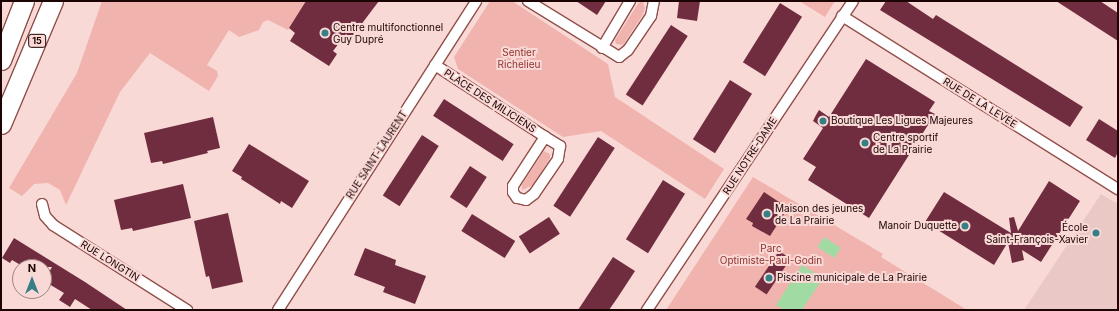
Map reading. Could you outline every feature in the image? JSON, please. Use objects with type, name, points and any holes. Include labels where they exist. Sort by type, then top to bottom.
[{"type":"highway","points":[[1,60],[24,1]]},
{"type":"highway","name":"15","points":[[1,124],[52,1]]},
{"type":"street","name":"RUE SAINT-LAURENT","points":[[278,310],[476,1]]},
{"type":"street","points":[[528,1],[616,57],[624,54],[654,11],[654,1]]},
{"type":"street","points":[[602,48],[630,1]]},
{"type":"street","name":"RUE NOTRE-DAME","points":[[647,310],[853,1]]},
{"type":"street","name":"RUE DE LA LEVÉE","points":[[842,16],[1118,190]]},
{"type":"street","name":"PLACE DES MILICIENS","points":[[435,65],[560,146],[560,154],[534,194],[526,200],[518,198],[513,192],[513,186],[545,137]]},
{"type":"street","name":"RUE LONGTIN","points":[[42,204],[45,216],[53,225],[187,310]]},
{"type":"shaded area","name":"École Saint-François-Xavier","points":[[1101,194],[1118,204],[1118,310],[1024,310]]},
{"type":"shaded area","points":[[824,237],[841,248],[834,258],[817,247]]},
{"type":"shaded area","points":[[802,265],[823,278],[802,310],[784,310],[776,305]]},
{"type":"green space","points":[[102,1],[306,1],[288,30],[268,20],[263,22],[259,30],[239,37],[229,30],[207,65],[217,71],[218,76],[209,91],[150,53],[120,92],[66,205],[60,190],[48,183],[34,184],[22,196],[9,188],[77,73]]},
{"type":"green space","name":"Sentier Richelieu","points":[[490,1],[512,1],[608,64],[615,97],[724,169],[705,199],[601,131],[563,137],[458,69],[454,57]]},
{"type":"green space","points":[[643,1],[645,9],[642,16],[623,45],[616,44],[615,40],[639,2]]},
{"type":"green space","points":[[799,1],[835,1],[825,17]]},
{"type":"green space","points":[[544,151],[550,154],[550,158],[533,185],[522,190],[522,185]]},
{"type":"green space","name":"Parc Optimiste-Paul-Godin","points":[[753,177],[883,254],[881,257],[967,310],[666,310]]},
{"type":"building","name":"Centre multifonctionnel Guy Dupré","points":[[306,1],[379,1],[351,38],[346,34],[333,51],[337,54],[329,66],[290,41],[295,33],[289,28]]},
{"type":"building","points":[[576,1],[606,1],[597,15]]},
{"type":"building","points":[[679,1],[700,1],[697,21],[677,18]]},
{"type":"building","points":[[886,1],[906,1],[933,19],[936,15],[1083,107],[1070,127],[880,10]]},
{"type":"building","points":[[1056,1],[1100,1],[1118,13],[1118,41]]},
{"type":"building","points":[[780,3],[802,17],[765,76],[743,62]]},
{"type":"building","points":[[671,25],[688,36],[643,106],[626,95]]},
{"type":"building","name":"Centre sportif de La Prairie","points":[[866,59],[935,102],[929,111],[935,114],[869,218],[808,180],[816,167],[803,159],[823,128],[813,121],[819,110],[829,117]]},
{"type":"building","points":[[730,80],[752,94],[715,153],[693,139]]},
{"type":"building","points":[[444,99],[514,144],[503,161],[433,116]]},
{"type":"building","points":[[213,117],[220,148],[207,151],[208,153],[163,164],[162,161],[151,163],[144,133]]},
{"type":"building","points":[[1099,119],[1118,131],[1118,152],[1115,158],[1086,140]]},
{"type":"building","points":[[422,135],[439,146],[400,206],[383,195]]},
{"type":"building","points":[[598,137],[615,148],[570,217],[553,206]]},
{"type":"building","points":[[249,144],[309,181],[292,208],[281,201],[280,204],[241,179],[242,177],[232,171]]},
{"type":"building","points":[[470,166],[487,177],[467,208],[450,197]]},
{"type":"building","points":[[663,180],[685,194],[648,253],[626,239]]},
{"type":"building","name":"Manoir Duquette","points":[[1049,181],[1080,201],[1041,262],[1022,250],[1024,260],[1012,263],[1008,242],[994,265],[925,222],[944,192],[1011,233],[1009,218],[1014,217],[1018,231]]},
{"type":"building","points":[[183,184],[191,218],[133,231],[132,228],[121,230],[114,200]]},
{"type":"building","name":"Maison des jeunes de La Prairie","points":[[764,192],[788,208],[770,236],[752,226],[753,223],[746,219]]},
{"type":"building","points":[[228,213],[243,282],[212,289],[209,276],[206,277],[194,221]]},
{"type":"building","points":[[472,214],[515,241],[505,258],[461,231]]},
{"type":"building","points":[[549,217],[560,234],[530,253],[519,237]]},
{"type":"building","points":[[14,238],[48,259],[12,259],[10,263],[2,258]]},
{"type":"building","points":[[365,248],[396,260],[395,265],[426,276],[415,304],[383,292],[385,287],[354,275]]},
{"type":"building","name":"Piscine municipale de La Prairie","points":[[779,251],[791,259],[767,294],[755,287]]},
{"type":"building","points":[[613,257],[635,271],[618,297],[609,310],[578,310]]},
{"type":"building","points":[[52,262],[127,310],[92,310],[75,299],[70,307],[59,300],[64,293],[52,286]]},
{"type":"place","name":"Centre multifonctionnel Guy Dupré","points":[[325,33]]},
{"type":"place","name":"Boutique Les Ligues Majeures","points":[[823,121]]},
{"type":"place","name":"Centre sportif de La Prairie","points":[[865,143]]},
{"type":"place","name":"Maison des jeunes de La Prairie","points":[[767,214]]},
{"type":"place","name":"Manoir Duquette","points":[[965,226]]},
{"type":"place","name":"École Saint-François-Xavier","points":[[1096,233]]},
{"type":"place","name":"Piscine municipale de La Prairie","points":[[769,278]]}]
